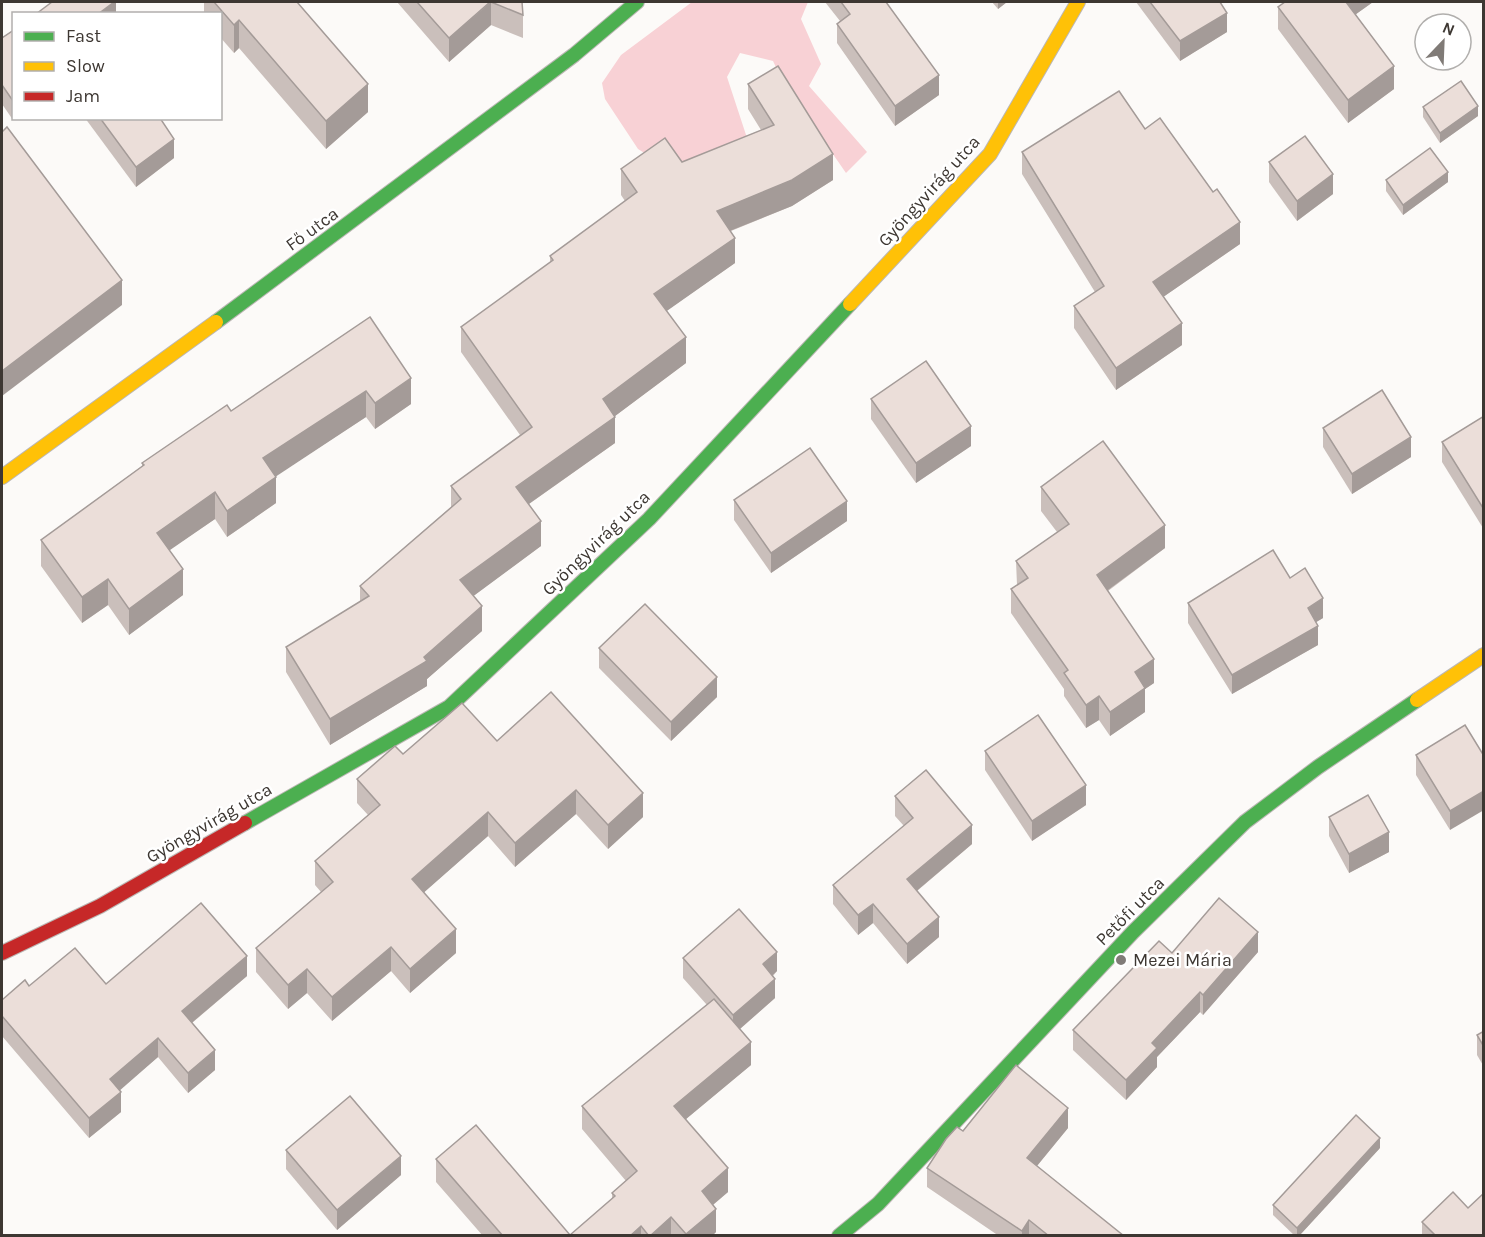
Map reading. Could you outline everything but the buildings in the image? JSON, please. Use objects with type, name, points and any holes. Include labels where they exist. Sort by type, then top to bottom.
[{"type":"street","name":"Fő utca","points":[[2,477],[365,213],[574,54],[637,2]]},
{"type":"street","name":"Gyöngyvirág utca","points":[[2,953],[100,906],[449,707],[649,519],[990,154],[1078,2]]},
{"type":"street","name":"Petőfi utca","points":[[839,1236],[878,1204],[1133,932],[1245,822],[1318,767],[1484,655]]},
{"type":"shaded area","points":[[692,2],[808,2],[801,19],[821,64],[809,86],[867,152],[846,173],[783,82],[773,61],[740,53],[727,77],[749,144],[704,190],[638,149],[605,99],[602,83],[621,55]]},
{"type":"traffic: fast","points":[[216,322],[574,55],[637,2]]},
{"type":"traffic: fast","points":[[245,823],[449,707],[649,519],[850,304]]},
{"type":"traffic: fast","points":[[839,1236],[878,1204],[1133,932],[1245,822],[1318,767],[1417,700]]},
{"type":"traffic: slow","points":[[850,304],[990,154],[1078,2]]},
{"type":"traffic: slow","points":[[2,477],[216,322]]},
{"type":"traffic: slow","points":[[1417,700],[1484,655]]},
{"type":"traffic: jam","points":[[2,953],[100,906],[245,823]]},
{"type":"place","name":"Mezei Mária","points":[[1121,960]]}]
